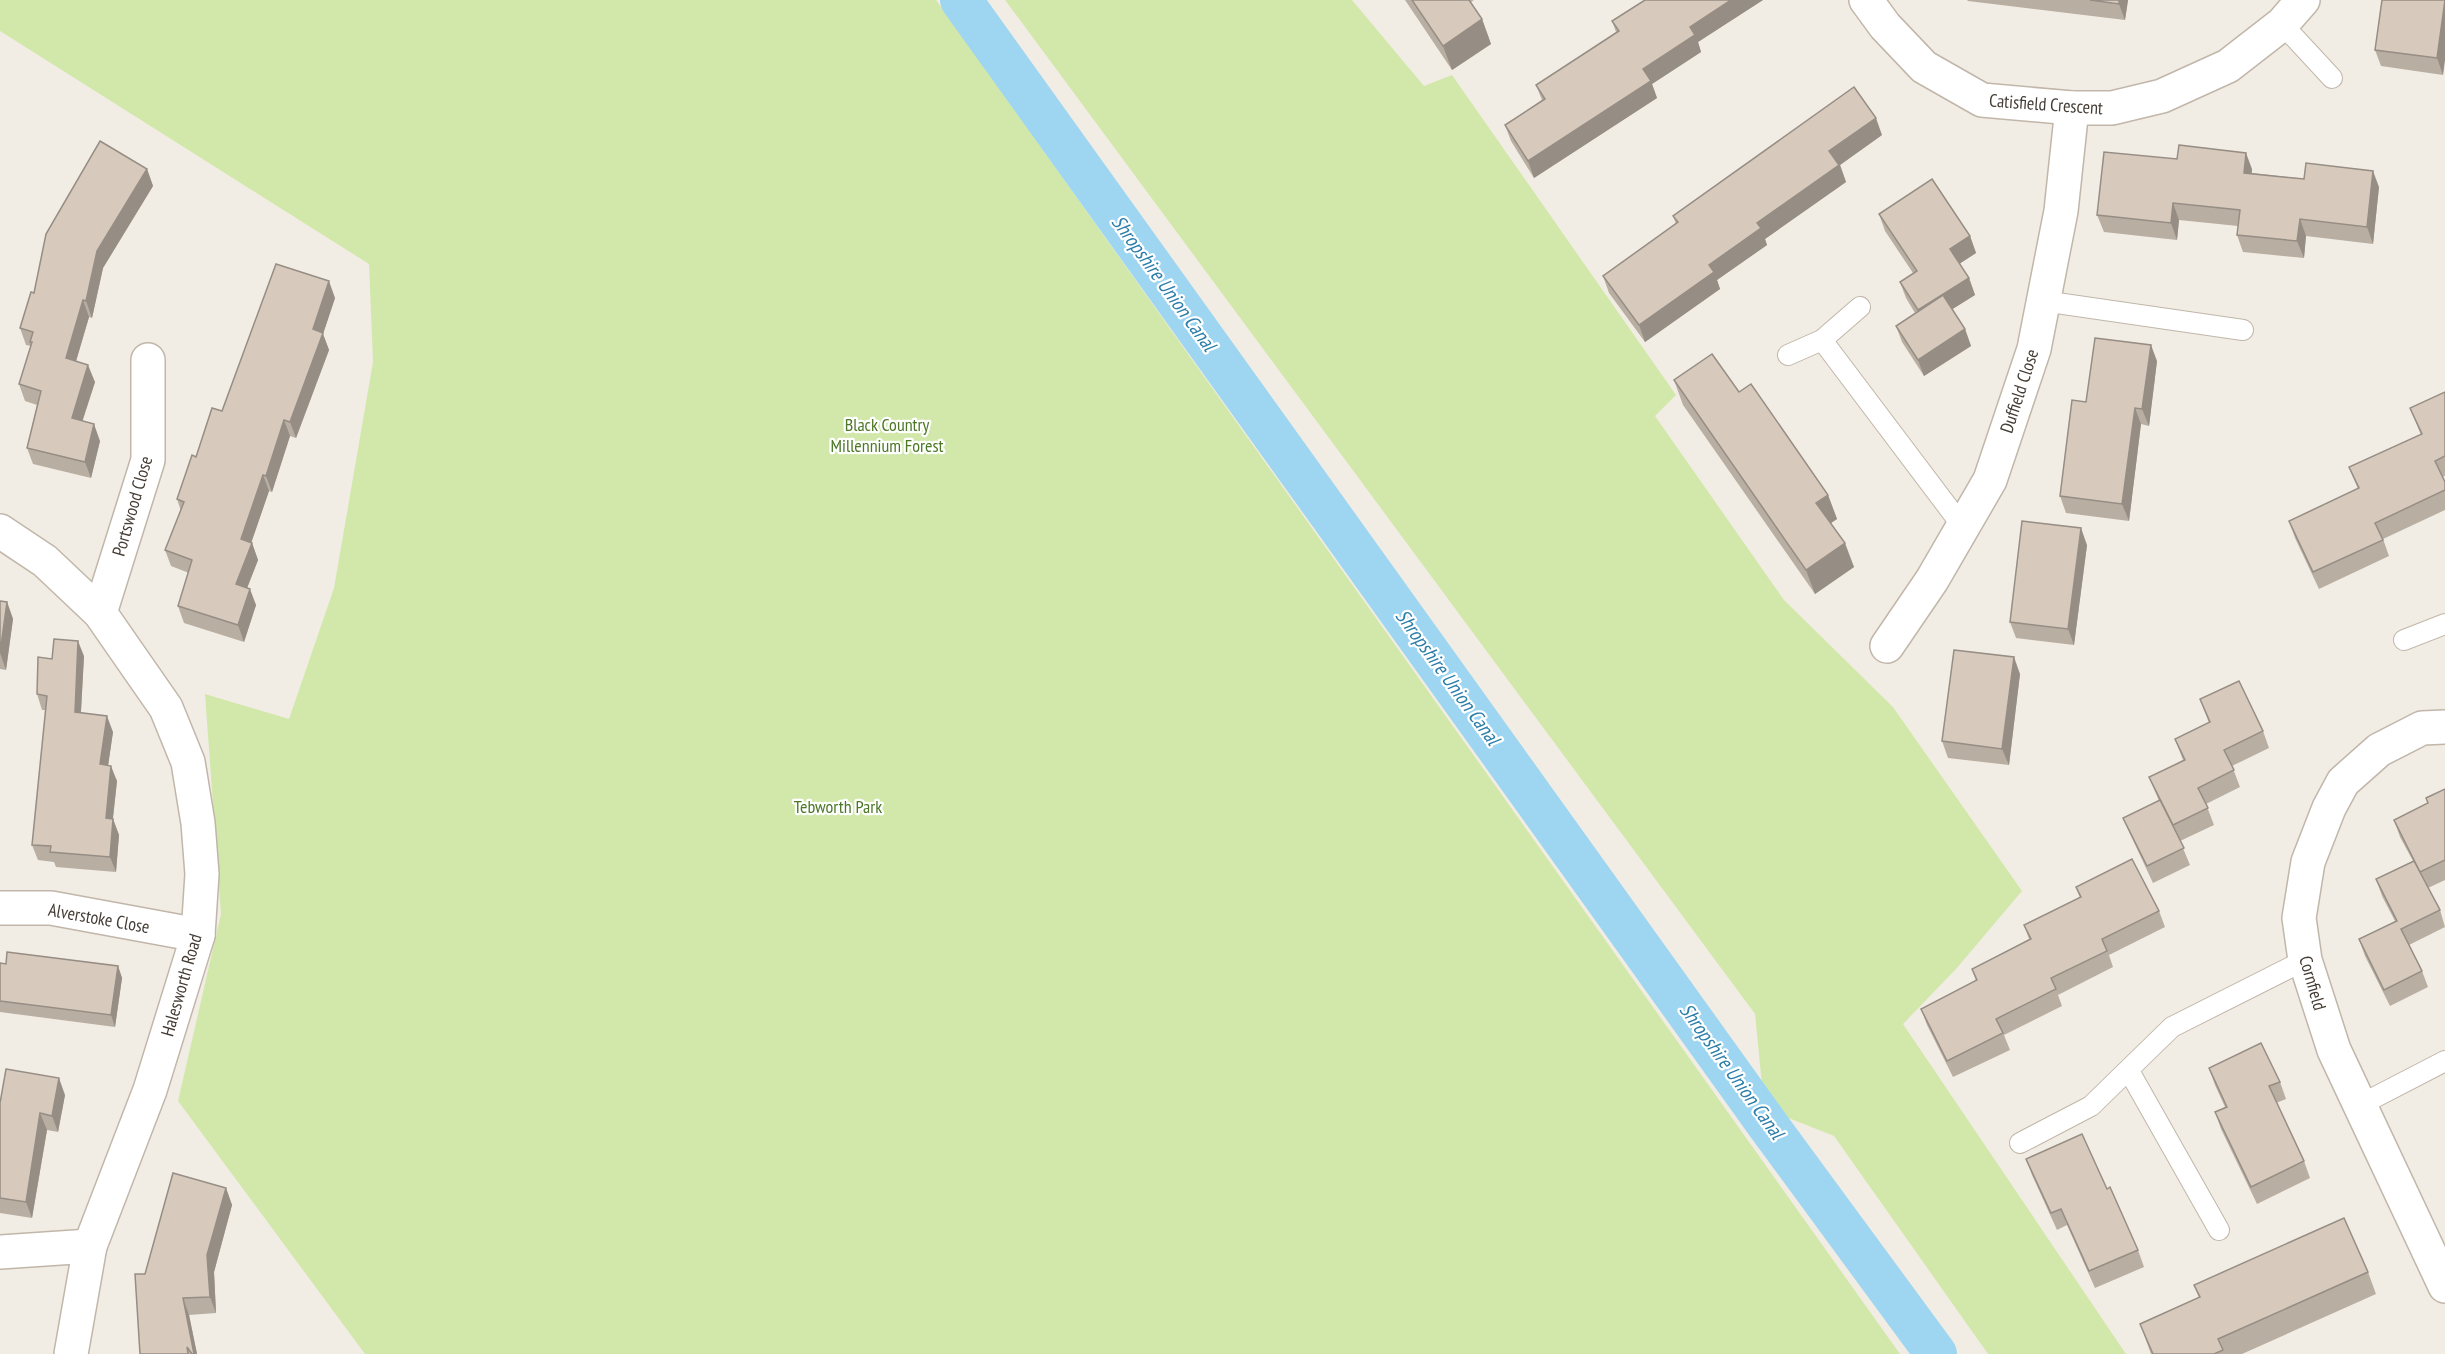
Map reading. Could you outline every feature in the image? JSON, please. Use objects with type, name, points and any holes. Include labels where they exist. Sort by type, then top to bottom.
[{"type":"street","name":"Catisfield Crescent","points":[[1866,0],[1885,26],[1924,67],[1982,100],[2072,108],[2112,108],[2162,96],[2228,66],[2282,24],[2303,0]]},
{"type":"street","name":"Duffield Close","points":[[1887,646],[1932,580],[1990,480],[2034,349],[2061,211],[2072,108]]},
{"type":"street","name":"Portswood Close","points":[[100,613],[148,460],[148,360]]},
{"type":"street","name":"Halesworth Road","points":[[0,531],[45,561],[100,613],[166,708],[188,762],[198,824],[202,874],[198,935],[150,1090],[90,1246],[71,1354]]},
{"type":"street","name":"Cornfield","points":[[2445,727],[2422,728],[2379,750],[2343,782],[2329,808],[2308,862],[2299,918],[2305,960],[2334,1050],[2445,1286]]},
{"type":"street","name":"Alverstoke Close","points":[[0,908],[51,908],[198,935]]},
{"type":"street","points":[[0,1252],[90,1246]]},
{"type":"lane","points":[[2282,24],[2332,78]]},
{"type":"lane","points":[[2043,301],[2243,330]]},
{"type":"lane","points":[[1788,355],[1822,340],[1860,307]]},
{"type":"lane","points":[[1822,340],[1963,527]]},
{"type":"lane","points":[[2403,640],[2445,624]]},
{"type":"lane","points":[[2020,1143],[2091,1106],[2172,1027],[2305,960]]},
{"type":"lane","points":[[2360,1105],[2445,1061]]},
{"type":"lane","points":[[2129,1071],[2219,1230]]},
{"type":"green space","name":"Tebworth Park","points":[[0,0],[936,0],[1900,1354],[365,1354],[178,1101],[221,914],[205,694],[289,719],[334,588],[373,362],[369,264],[0,31]]},
{"type":"green space","points":[[1005,0],[1352,0],[1424,86],[1452,75],[1676,395],[1655,416],[1784,600],[1893,707],[2022,891],[1956,969],[1903,1024],[2126,1354],[1988,1354],[1834,1136],[1786,1117],[1762,1085],[1755,1014]]},
{"type":"building","points":[[1412,0],[1469,0],[1482,19],[1443,46]]},
{"type":"building","points":[[1645,0],[1731,0],[1690,27],[1695,35],[1643,69],[1651,81],[1528,161],[1505,125],[1545,99],[1536,85],[1619,31],[1612,21]]},
{"type":"building","points":[[2090,0],[2119,0],[2119,4]]},
{"type":"building","points":[[2382,0],[2445,0],[2437,58],[2375,50]]},
{"type":"building","points":[[1854,87],[1876,118],[1829,151],[1839,165],[1757,223],[1761,228],[1709,265],[1714,272],[1639,325],[1603,276],[1678,222],[1673,216]]},
{"type":"building","points":[[100,141],[147,169],[97,251],[86,301],[83,300],[66,358],[88,365],[72,418],[94,424],[85,462],[27,448],[41,391],[19,384],[33,332],[20,328],[31,292],[34,293],[46,234]]},
{"type":"building","points":[[2179,145],[2246,153],[2244,173],[2304,179],[2306,163],[2373,171],[2367,227],[2300,219],[2297,241],[2237,235],[2240,210],[2173,203],[2171,223],[2097,215],[2104,152],[2177,159]]},
{"type":"building","points":[[1932,179],[1970,236],[1950,249],[1969,278],[1918,310],[1900,282],[1917,271],[1879,214]]},
{"type":"building","points":[[276,264],[329,281],[313,329],[323,333],[290,422],[284,420],[266,476],[263,475],[241,539],[252,543],[236,584],[250,589],[238,625],[178,606],[192,560],[165,550],[184,502],[177,499],[192,455],[196,457],[212,408],[222,411]]},
{"type":"building","points":[[1943,295],[1965,329],[1918,360],[1896,326]]},
{"type":"building","points":[[2095,338],[2151,345],[2142,409],[2135,408],[2122,504],[2060,496],[2072,400],[2086,402]]},
{"type":"building","points":[[1712,354],[1739,392],[1751,384],[1828,495],[1816,503],[1845,543],[1806,570],[1674,380]]},
{"type":"building","points":[[2445,392],[2445,456],[2435,461],[2445,482],[2445,490],[2375,523],[2383,540],[2313,572],[2289,521],[2359,488],[2349,467],[2422,434],[2410,408]]},
{"type":"building","points":[[2022,521],[2081,528],[2068,629],[2010,622]]},
{"type":"building","points":[[0,601],[7,602],[0,653]]},
{"type":"building","points":[[54,639],[78,641],[75,712],[107,716],[100,764],[111,766],[106,818],[113,819],[110,857],[50,852],[51,846],[32,845],[47,696],[37,694],[38,657],[52,659]]},
{"type":"building","points":[[1954,650],[2014,657],[2002,749],[1942,741]]},
{"type":"building","points":[[2239,681],[2263,731],[2224,750],[2234,770],[2198,788],[2208,808],[2173,825],[2149,777],[2185,760],[2175,739],[2210,722],[2200,699]]},
{"type":"building","points":[[2445,789],[2445,860],[2420,872],[2394,820],[2428,803],[2426,798]]},
{"type":"building","points":[[2160,800],[2184,848],[2147,866],[2123,818]]},
{"type":"building","points":[[2132,859],[2159,911],[2102,939],[2107,951],[2051,978],[2056,989],[1996,1019],[2003,1033],[1947,1061],[1921,1009],[1977,980],[1972,969],[2031,939],[2024,925],[2081,897],[2076,887]]},
{"type":"building","points":[[2414,861],[2440,910],[2401,929],[2422,971],[2384,990],[2359,939],[2397,921],[2376,879]]},
{"type":"building","points":[[7,952],[118,966],[111,1015],[0,1001],[0,963],[6,964]]},
{"type":"building","points":[[2261,1043],[2280,1082],[2269,1086],[2304,1161],[2251,1187],[2215,1112],[2227,1107],[2209,1068]]},
{"type":"building","points":[[6,1069],[59,1078],[52,1116],[40,1113],[26,1202],[0,1198],[0,1103]]},
{"type":"building","points":[[2082,1134],[2107,1189],[2110,1187],[2138,1250],[2089,1271],[2061,1209],[2051,1213],[2026,1159]]},
{"type":"building","points":[[173,1173],[226,1188],[207,1255],[210,1297],[183,1298],[194,1354],[187,1347],[188,1354],[140,1354],[135,1274],[145,1274]]},
{"type":"building","points":[[2344,1218],[2368,1272],[2218,1339],[2223,1350],[2214,1354],[2153,1354],[2140,1324],[2200,1297],[2194,1285]]},
{"type":"waterway","name":"Shropshire Union Canal","points":[[961,0],[1770,1128],[1936,1354]]},
{"type":"park label","name":"Black Country Millennium Forest","points":[[887,434]]}]
